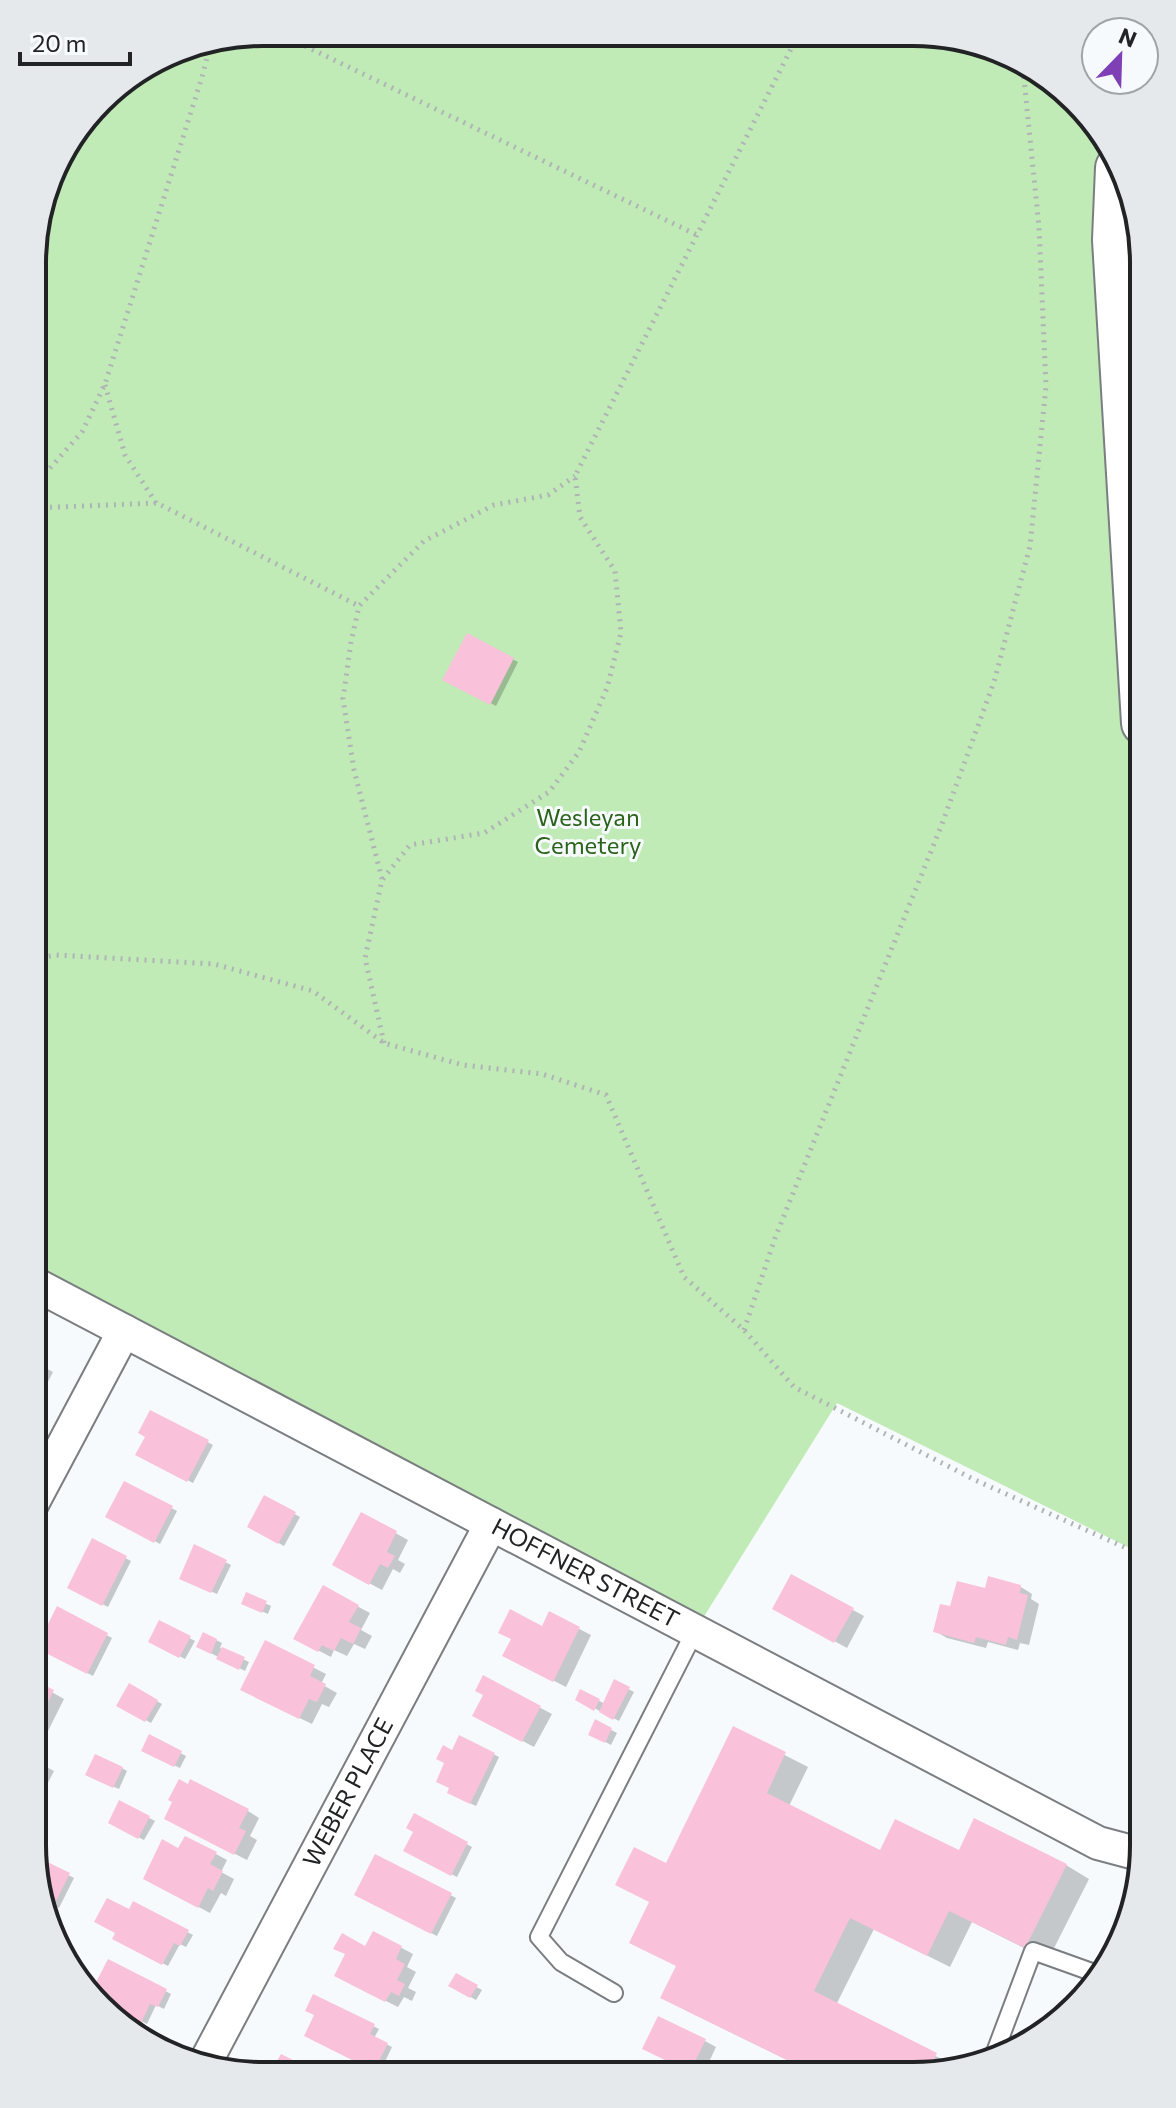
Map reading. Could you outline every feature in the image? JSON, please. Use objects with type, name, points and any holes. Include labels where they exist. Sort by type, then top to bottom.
[{"type":"main road","points":[[1117,191],[1115,240],[1130,490]]},
{"type":"street","name":"HOFFNER STREET","points":[[46,1290],[1098,1843],[1130,1852]]},
{"type":"street","points":[[46,1478],[124,1331]]},
{"type":"street","name":"WEBER PLACE","points":[[209,2055],[491,1524]]},
{"type":"lane","points":[[614,1993],[561,1962],[539,1937],[695,1631]]},
{"type":"lane","points":[[998,2044],[1033,1951],[1089,1971]]},
{"type":"path","points":[[305,46],[697,235]]},
{"type":"path","points":[[382,880],[354,770],[343,699],[359,606],[424,541],[494,505],[548,495],[575,476],[792,46]]},
{"type":"path","points":[[46,472],[82,432],[105,384],[208,53]]},
{"type":"path","points":[[744,1330],[775,1238],[942,824],[994,682],[1030,546],[1046,386],[1039,227],[1024,77]]},
{"type":"path","points":[[105,384],[125,455],[157,503],[359,606]]},
{"type":"path","points":[[384,1043],[365,958],[382,880],[410,845],[484,833],[549,792],[579,752],[607,688],[621,633],[615,571],[580,517],[575,476]]},
{"type":"path","points":[[46,508],[157,503]]},
{"type":"path","points":[[46,957],[214,964],[313,991],[384,1043],[463,1065],[542,1074],[606,1095],[684,1277],[744,1330],[794,1387],[975,1480],[1130,1550]]},
{"type":"green space","name":"Wesleyan Cemetery","points":[[263,46],[927,46],[955,50],[1009,68],[1056,100],[1093,142],[1108,167],[1119,197],[1130,424],[1130,1548],[837,1403],[695,1631],[46,1290],[48,235],[53,207],[63,180],[75,154],[100,120],[120,100],[154,75],[207,53]]},
{"type":"building","points":[[467,633],[514,658],[490,705],[442,680]]},
{"type":"building","points":[[150,1410],[209,1440],[187,1482],[135,1455],[145,1437],[138,1433]]},
{"type":"building","points":[[124,1481],[173,1506],[154,1543],[105,1517]]},
{"type":"building","points":[[264,1495],[296,1512],[278,1544],[247,1527]]},
{"type":"building","points":[[361,1512],[397,1531],[387,1552],[395,1556],[388,1568],[380,1564],[369,1585],[332,1565]]},
{"type":"building","points":[[92,1538],[127,1556],[102,1606],[67,1588]]},
{"type":"building","points":[[194,1544],[227,1560],[211,1593],[179,1579]]},
{"type":"building","points":[[791,1574],[854,1608],[834,1643],[772,1609]]},
{"type":"building","points":[[988,1576],[1021,1585],[1020,1593],[1028,1595],[1017,1640],[1008,1637],[1006,1645],[976,1637],[974,1643],[933,1632],[940,1604],[950,1606],[957,1581],[985,1588]]},
{"type":"building","points":[[323,1585],[359,1605],[349,1622],[361,1628],[353,1644],[341,1638],[334,1651],[322,1645],[318,1652],[293,1639]]},
{"type":"building","points":[[246,1592],[267,1601],[262,1613],[241,1604]]},
{"type":"building","points":[[57,1606],[108,1633],[87,1674],[46,1653],[46,1628]]},
{"type":"building","points":[[510,1609],[542,1626],[549,1611],[580,1627],[553,1682],[502,1656],[511,1639],[498,1633]]},
{"type":"building","points":[[159,1620],[191,1636],[179,1658],[148,1642]]},
{"type":"building","points":[[203,1632],[217,1639],[211,1654],[196,1647]]},
{"type":"building","points":[[265,1640],[315,1665],[310,1676],[326,1684],[317,1702],[309,1699],[299,1719],[240,1690]]},
{"type":"building","points":[[222,1647],[245,1657],[239,1670],[216,1659]]},
{"type":"building","points":[[483,1675],[541,1706],[522,1742],[472,1716],[483,1695],[475,1691]]},
{"type":"building","points":[[614,1679],[630,1687],[613,1720],[599,1712]]},
{"type":"building","points":[[129,1683],[158,1700],[145,1722],[116,1706]]},
{"type":"building","points":[[46,1686],[54,1690],[46,1706]]},
{"type":"building","points":[[580,1689],[600,1699],[594,1711],[575,1700]]},
{"type":"building","points":[[595,1719],[612,1728],[605,1743],[588,1735]]},
{"type":"building","points":[[733,1726],[786,1752],[767,1793],[880,1850],[895,1819],[959,1850],[974,1818],[1067,1864],[1025,1948],[949,1911],[927,1956],[850,1918],[814,1991],[937,2053],[933,2061],[786,2062],[660,1998],[676,1966],[629,1943],[649,1902],[615,1885],[634,1847],[666,1863]]},
{"type":"building","points":[[149,1734],[182,1751],[174,1767],[141,1751]]},
{"type":"building","points":[[459,1735],[495,1753],[470,1804],[447,1793],[449,1788],[436,1782],[444,1763],[436,1759],[443,1745],[452,1750]]},
{"type":"building","points":[[95,1754],[123,1767],[113,1788],[85,1775]]},
{"type":"building","points":[[179,1779],[188,1784],[190,1779],[249,1809],[239,1828],[246,1831],[234,1855],[164,1819],[172,1802],[168,1800]]},
{"type":"building","points":[[119,1800],[150,1816],[138,1839],[108,1823]]},
{"type":"building","points":[[414,1813],[468,1842],[451,1876],[403,1851],[413,1832],[406,1828]]},
{"type":"building","points":[[185,1836],[217,1852],[210,1864],[223,1871],[213,1891],[208,1888],[198,1908],[143,1879],[162,1839],[178,1848]]},
{"type":"building","points":[[375,1854],[452,1893],[431,1934],[354,1895]]},
{"type":"building","points":[[47,1862],[70,1873],[55,1904]]},
{"type":"building","points":[[107,1898],[129,1909],[133,1901],[189,1930],[180,1946],[174,1943],[162,1965],[112,1939],[115,1933],[94,1922]]},
{"type":"building","points":[[373,1931],[402,1946],[396,1959],[405,1964],[397,1980],[405,1984],[399,1996],[391,1992],[385,2002],[334,1976],[345,1954],[333,1949],[342,1933],[365,1946]]},
{"type":"building","points":[[108,1959],[167,1989],[158,2007],[150,2004],[141,2023],[109,1999],[96,1983]]},
{"type":"building","points":[[456,1973],[478,1985],[470,1998],[448,1986]]},
{"type":"building","points":[[313,1994],[375,2024],[370,2034],[388,2043],[378,2062],[356,2062],[304,2036],[314,2015],[305,2011]]},
{"type":"building","points":[[658,2016],[706,2039],[695,2062],[669,2062],[642,2049]]},
{"type":"building","points":[[281,2054],[297,2062],[276,2062]]}]
